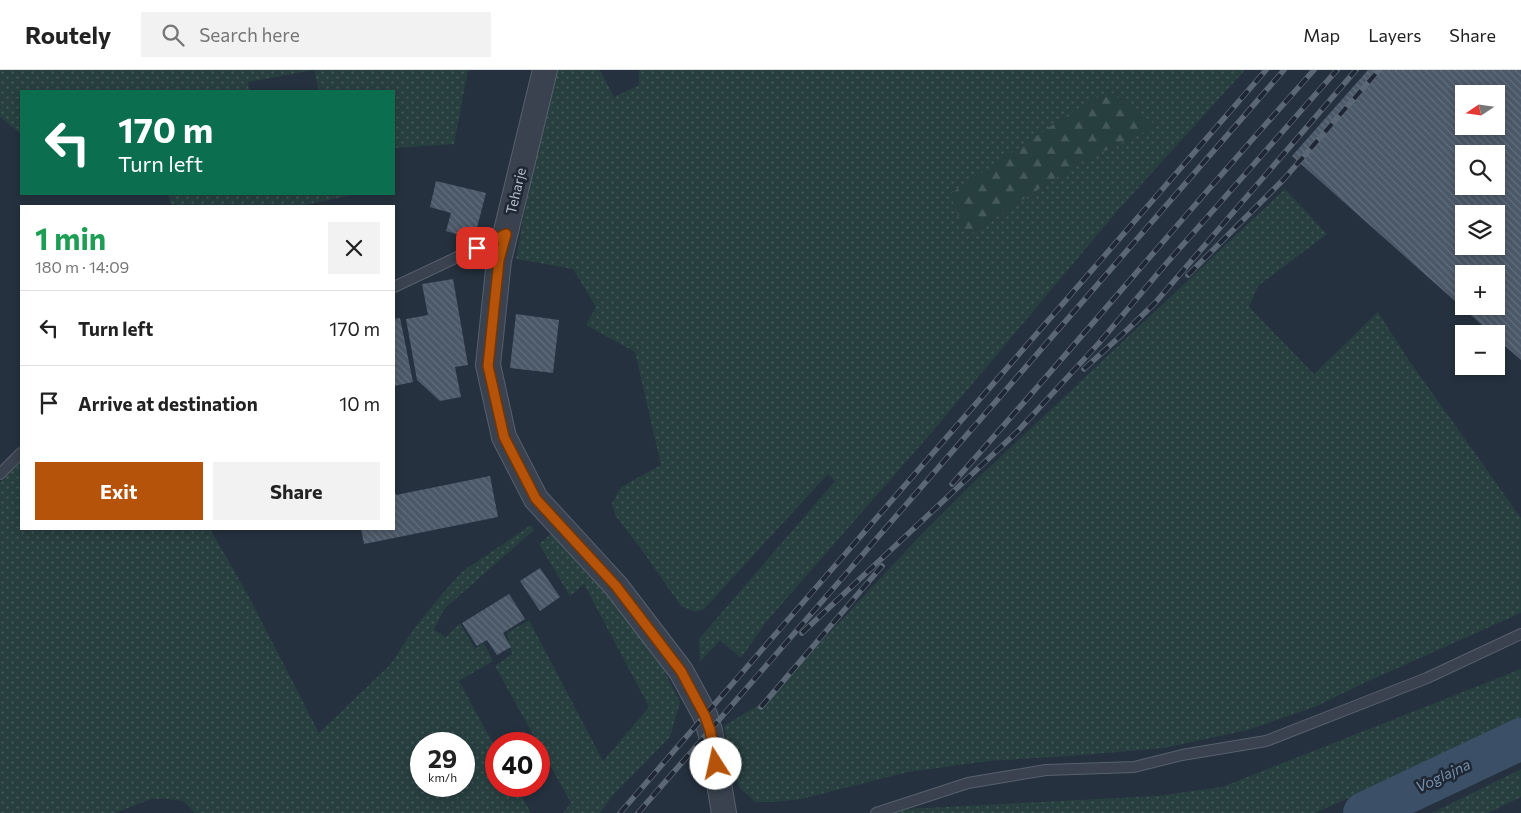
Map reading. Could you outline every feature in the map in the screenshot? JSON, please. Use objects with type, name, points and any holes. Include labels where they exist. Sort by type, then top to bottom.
[{"type":"street","name":"Teharje","points":[[545,70],[499,260],[488,366],[504,437],[536,499],[616,586],[681,671],[705,716],[710,730],[724,813]]},
{"type":"lane","points":[[395,287],[506,234]]},
{"type":"lane","points":[[0,474],[20,454]]},
{"type":"lane","points":[[876,813],[968,783],[1046,770],[1134,767],[1182,755],[1266,740],[1427,678],[1521,634]]},
{"type":"green space","points":[[0,70],[314,70],[248,82],[249,90],[20,90],[20,133],[0,117]]},
{"type":"green space","points":[[314,70],[468,70],[454,144],[395,148],[395,90],[319,90]]},
{"type":"green space","points":[[556,70],[600,70],[614,97],[639,85],[640,70],[1245,70],[1119,209],[932,432],[766,622],[741,658],[720,640],[700,662],[699,639],[835,481],[828,474],[704,609],[696,612],[681,606],[615,515],[612,503],[621,487],[661,465],[635,352],[586,325],[596,307],[573,269],[516,259],[525,208]],"holes":[[[1109,91],[1156,126],[1077,164],[966,237]]]},
{"type":"green space","points":[[1109,91],[1157,126],[1077,164],[966,237],[950,194],[1075,110]]},
{"type":"green space","points":[[1285,189],[1327,234],[1258,286],[1249,307],[1314,374],[1378,312],[1408,359],[1521,518],[1521,613],[1317,706],[1248,730],[1164,748],[989,761],[908,772],[801,799],[755,802],[740,788],[732,768],[724,726],[767,700],[917,539],[979,477]]},
{"type":"green space","points":[[168,195],[351,195],[306,205],[171,205]]},
{"type":"green space","points":[[20,462],[20,530],[211,530],[248,595],[319,733],[390,665],[416,626],[463,571],[531,525],[534,530],[444,609],[434,630],[446,637],[460,623],[475,649],[484,643],[493,661],[459,681],[487,732],[485,732],[485,797],[522,797],[531,813],[195,813],[183,801],[151,799],[115,813],[0,813],[0,483]]},
{"type":"green space","points":[[551,534],[563,538],[663,668],[680,702],[670,737],[613,795],[600,813],[563,813],[571,803],[550,765],[550,732],[532,732],[495,666],[512,654],[507,633],[529,620],[603,761],[649,707],[584,584],[570,596],[539,544]]},
{"type":"green space","points":[[1521,669],[1521,721],[1315,813],[888,813],[907,809],[1157,796],[1222,787]]},
{"type":"green space","points":[[1521,769],[1521,797],[1488,813],[1432,813]]},
{"type":"building","points":[[1368,70],[1521,70],[1521,360],[1505,346],[1505,325],[1482,325],[1471,315],[1505,315],[1505,265],[1455,265],[1455,301],[1292,156]]},
{"type":"building","points":[[436,181],[486,193],[474,239],[446,231],[451,213],[430,207]]},
{"type":"building","points":[[453,279],[468,365],[455,367],[461,397],[440,401],[417,380],[406,319],[428,315],[422,284]]},
{"type":"building","points":[[516,314],[559,320],[553,373],[510,368]]},
{"type":"building","points":[[400,318],[413,382],[395,386],[395,319]]},
{"type":"building","points":[[490,476],[498,517],[364,544],[361,530],[395,530],[395,492],[396,495]]},
{"type":"building","points":[[540,568],[560,597],[540,611],[520,581]]},
{"type":"building","points":[[509,594],[525,619],[503,633],[511,647],[497,655],[487,640],[477,646],[462,623]]},
{"type":"waterway","name":"Voglajna","points":[[1364,813],[1521,739]]},
{"type":"railway","points":[[620,813],[1266,70]]},
{"type":"railway","points":[[638,813],[1284,70]]},
{"type":"railway","points":[[952,484],[1314,70]]},
{"type":"railway","points":[[802,633],[1017,432],[1099,343],[1165,265],[1337,70]]},
{"type":"railway","points":[[1084,369],[1155,303],[1356,70]]},
{"type":"railway","points":[[1188,275],[1284,179],[1379,70]]},
{"type":"railway","points":[[761,707],[882,566]]},
{"type":"route","points":[[477,248],[506,234],[499,260],[488,366],[504,437],[536,499],[616,586],[681,671],[705,716],[710,730],[716,764]]}]
